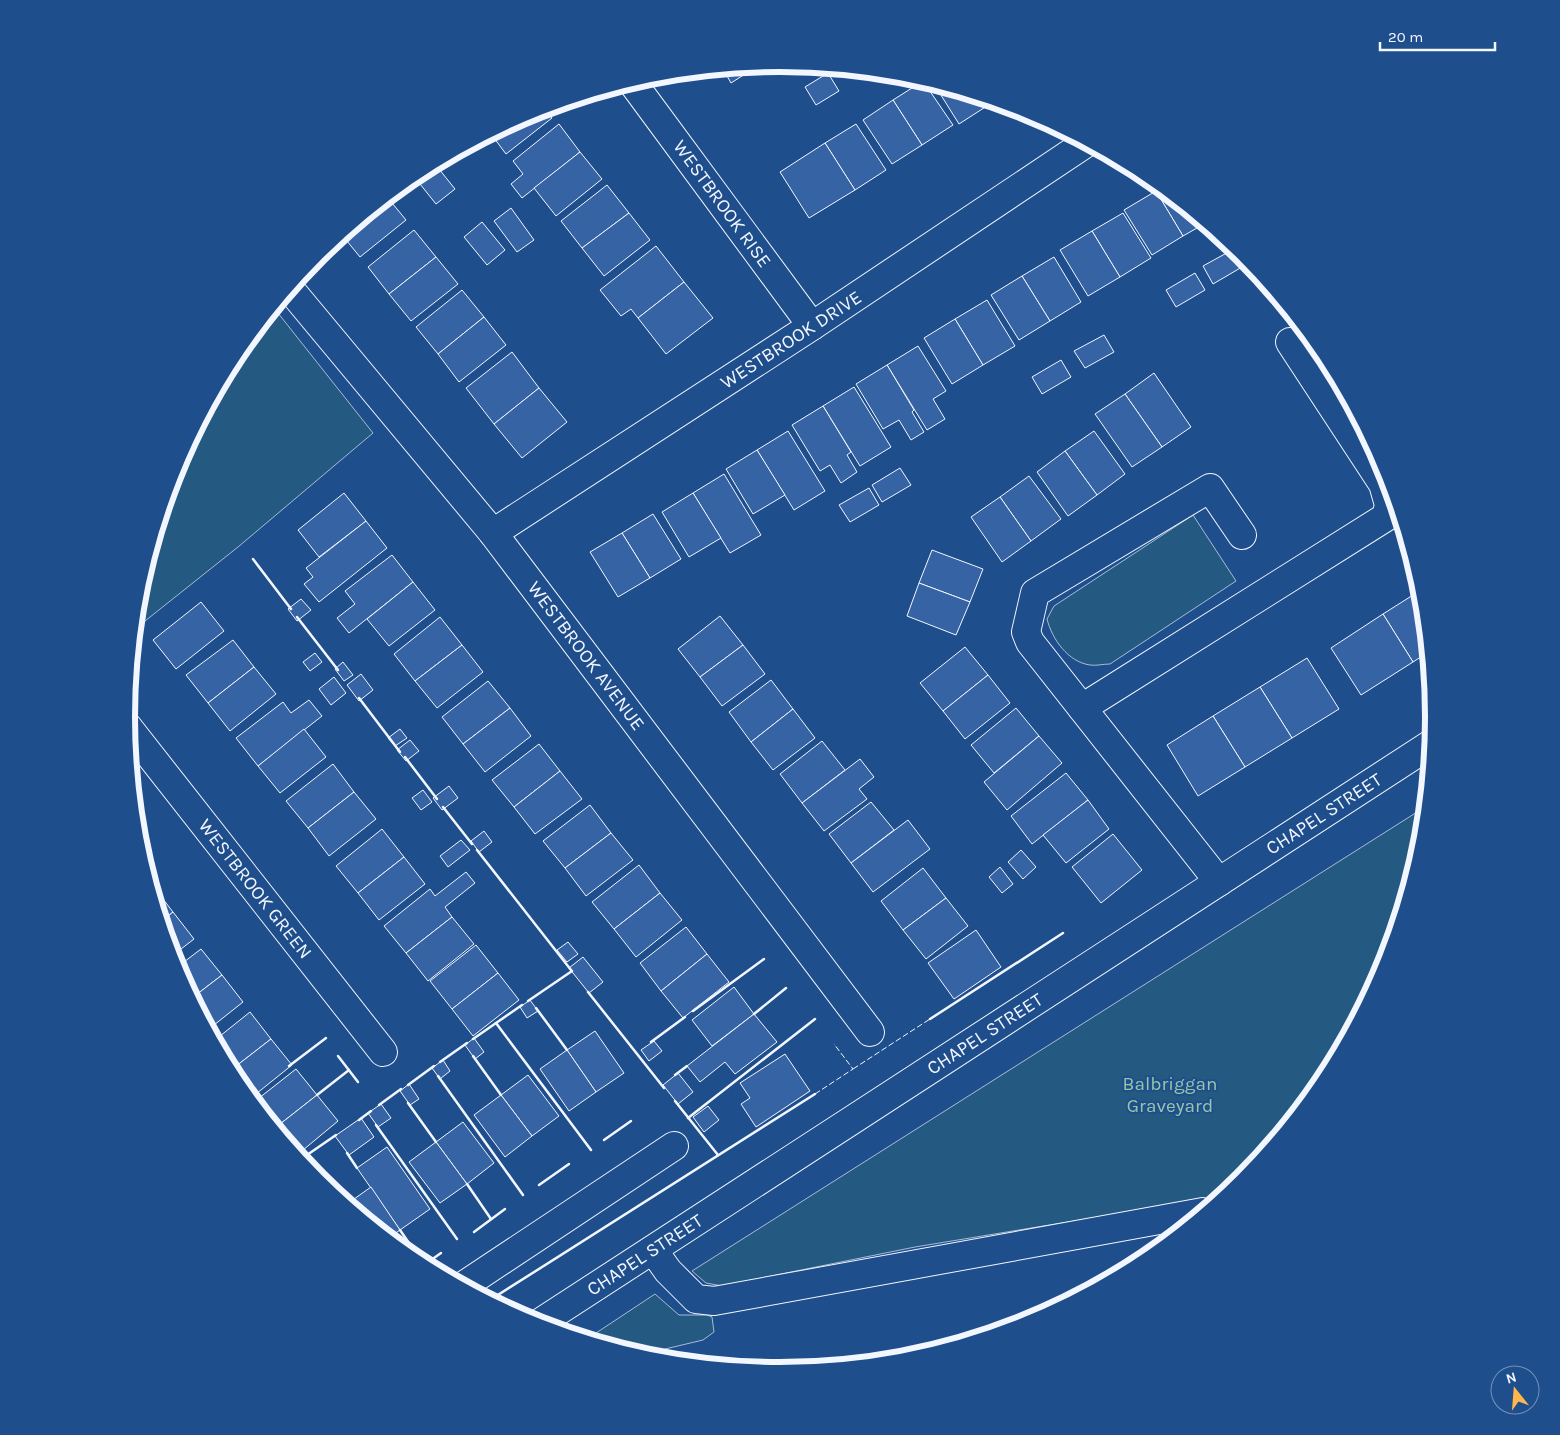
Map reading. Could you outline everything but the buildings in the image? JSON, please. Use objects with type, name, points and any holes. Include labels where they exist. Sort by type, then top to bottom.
[{"type":"street","name":"WESTBROOK RISE","points":[[637,89],[812,326]]},
{"type":"street","name":"WESTBROOK DRIVE","points":[[493,532],[812,326],[1080,147]]},
{"type":"street","name":"WESTBROOK AVENUE","points":[[293,294],[493,532],[870,1032]]},
{"type":"street","points":[[1290,342],[1378,477]]},
{"type":"street","points":[[1219,882],[1030,642],[1026,632],[1035,593],[1210,488],[1242,534]]},
{"type":"street","points":[[1082,708],[1386,517],[1389,504]]},
{"type":"street","name":"WESTBROOK GREEN","points":[[135,737],[383,1052]]},
{"type":"street","name":"CHAPEL STREET","points":[[547,1318],[1424,748]]},
{"type":"street","points":[[469,1282],[674,1146]]},
{"type":"street","points":[[652,1250],[668,1271],[696,1299],[714,1301],[1190,1214]]},
{"type":"green space","points":[[278,313],[373,433],[238,547],[142,623],[147,592],[157,551],[169,510],[184,471],[221,395],[244,359]]},
{"type":"green space","points":[[1193,515],[1236,581],[1110,664],[1090,665],[1082,663],[1068,654],[1057,642],[1049,627],[1047,619],[1054,606]]},
{"type":"green space","name":"Balbriggan Graveyard","points":[[1418,812],[1413,843],[1391,925],[1376,964],[1339,1040],[1292,1110],[1265,1143],[1236,1174],[1208,1199],[915,1247],[722,1286],[706,1283],[692,1271]]},
{"type":"green space","points":[[655,1294],[679,1315],[707,1315],[712,1317],[714,1332],[703,1340],[658,1351],[594,1335]]},
{"type":"fence","points":[[853,1069],[930,1019]]},
{"type":"fence","points":[[815,1094],[853,1069],[834,1044]]},
{"type":"wall","points":[[253,559],[291,609]]},
{"type":"wall","points":[[297,617],[338,670]]},
{"type":"wall","points":[[359,698],[400,752]]},
{"type":"wall","points":[[405,757],[437,799]]},
{"type":"wall","points":[[443,807],[472,844]]},
{"type":"wall","points":[[477,850],[571,970]]},
{"type":"wall","points":[[930,1019],[1063,933]]},
{"type":"wall","points":[[693,1011],[764,959]]},
{"type":"wall","points":[[528,1001],[572,971]]},
{"type":"wall","points":[[754,1014],[786,988]]},
{"type":"wall","points":[[588,992],[664,1088]]},
{"type":"wall","points":[[473,1039],[522,1005]]},
{"type":"wall","points":[[536,1008],[567,1050]]},
{"type":"wall","points":[[651,1042],[685,1017]]},
{"type":"wall","points":[[688,1118],[815,1019]]},
{"type":"wall","points":[[496,1023],[591,1150]]},
{"type":"wall","points":[[289,1066],[326,1038]]},
{"type":"wall","points":[[440,1062],[467,1043]]},
{"type":"wall","points":[[338,1056],[358,1082]]},
{"type":"wall","points":[[473,1056],[501,1095]]},
{"type":"wall","points":[[408,1085],[434,1066]]},
{"type":"wall","points":[[675,1075],[687,1066]]},
{"type":"wall","points":[[317,1095],[349,1070]]},
{"type":"wall","points":[[438,1076],[523,1195]]},
{"type":"wall","points":[[379,1105],[401,1089]]},
{"type":"wall","points":[[496,1296],[815,1094]]},
{"type":"wall","points":[[675,1101],[718,1155]]},
{"type":"wall","points":[[408,1103],[436,1142]]},
{"type":"wall","points":[[359,1120],[371,1111]]},
{"type":"wall","points":[[604,1140],[631,1121]]},
{"type":"wall","points":[[376,1125],[457,1239]]},
{"type":"wall","points":[[307,1155],[336,1135]]},
{"type":"wall","points":[[347,1153],[357,1168]]},
{"type":"wall","points":[[539,1185],[569,1164]]},
{"type":"wall","points":[[467,1184],[491,1219]]},
{"type":"wall","points":[[474,1232],[505,1209]]},
{"type":"wall","points":[[400,1230],[411,1246]]},
{"type":"wall","points":[[431,1260],[441,1253]]}]
